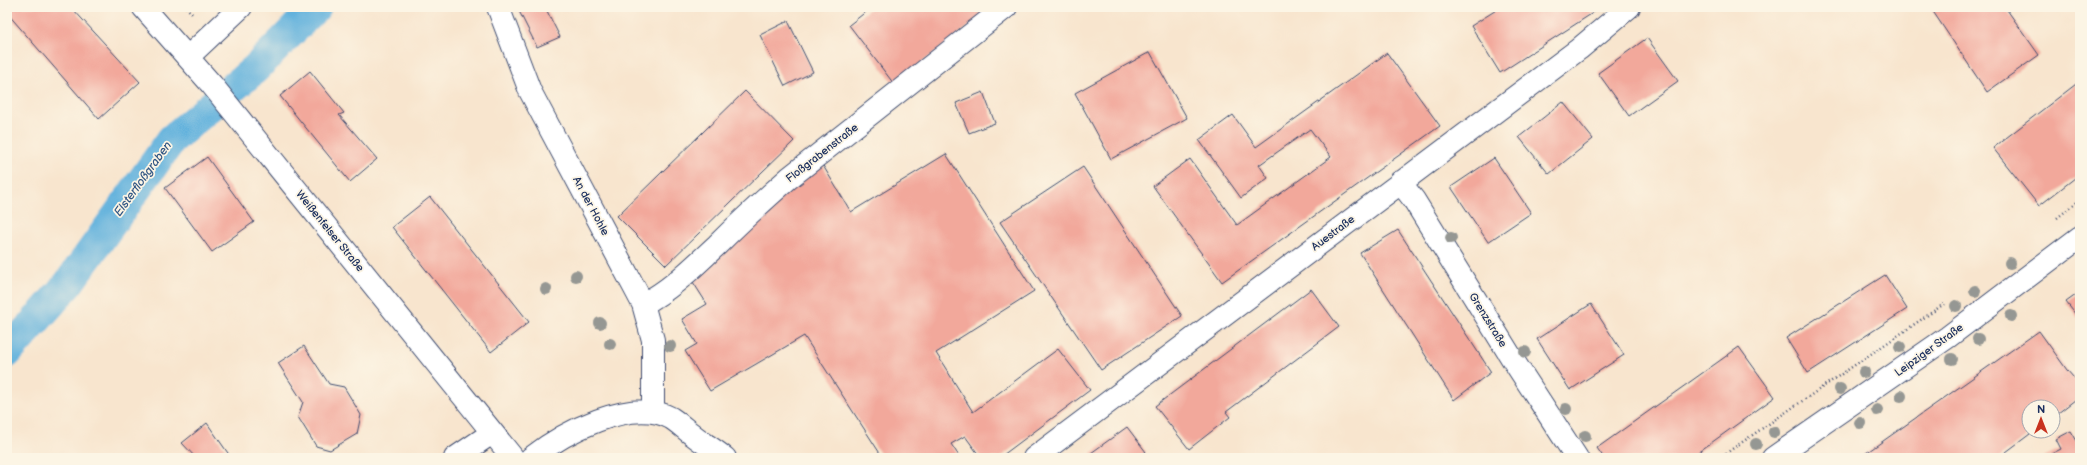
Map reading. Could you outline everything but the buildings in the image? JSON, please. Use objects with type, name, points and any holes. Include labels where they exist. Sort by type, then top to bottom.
[{"type":"street","name":"Weißenfelser Straße","points":[[143,7],[212,85],[513,458]]},
{"type":"street","points":[[188,57],[241,7]]},
{"type":"street","name":"An der Hohle","points":[[498,7],[530,91],[643,304],[653,340],[653,412]]},
{"type":"street","name":"Floßgrabenstraße","points":[[643,304],[659,296],[676,283],[763,200],[789,178],[1006,7]]},
{"type":"street","name":"Auestraße","points":[[1034,458],[1579,49],[1629,7]]},
{"type":"street","name":"Grenzstraße","points":[[1400,182],[1414,200],[1513,360],[1577,458]]},
{"type":"street","name":"Leipziger Straße","points":[[1773,458],[1948,337],[2080,237]]},
{"type":"street","points":[[531,458],[559,438],[585,425],[616,416],[653,412],[671,418],[725,458]]},
{"type":"street","points":[[455,458],[492,433]]},
{"type":"path","points":[[2056,219],[2080,200]]},
{"type":"path","points":[[1719,458],[1948,301]]},
{"type":"waterway","name":"Elsterfloßgraben","points":[[7,353],[68,284],[172,139],[255,69],[316,7]]}]
